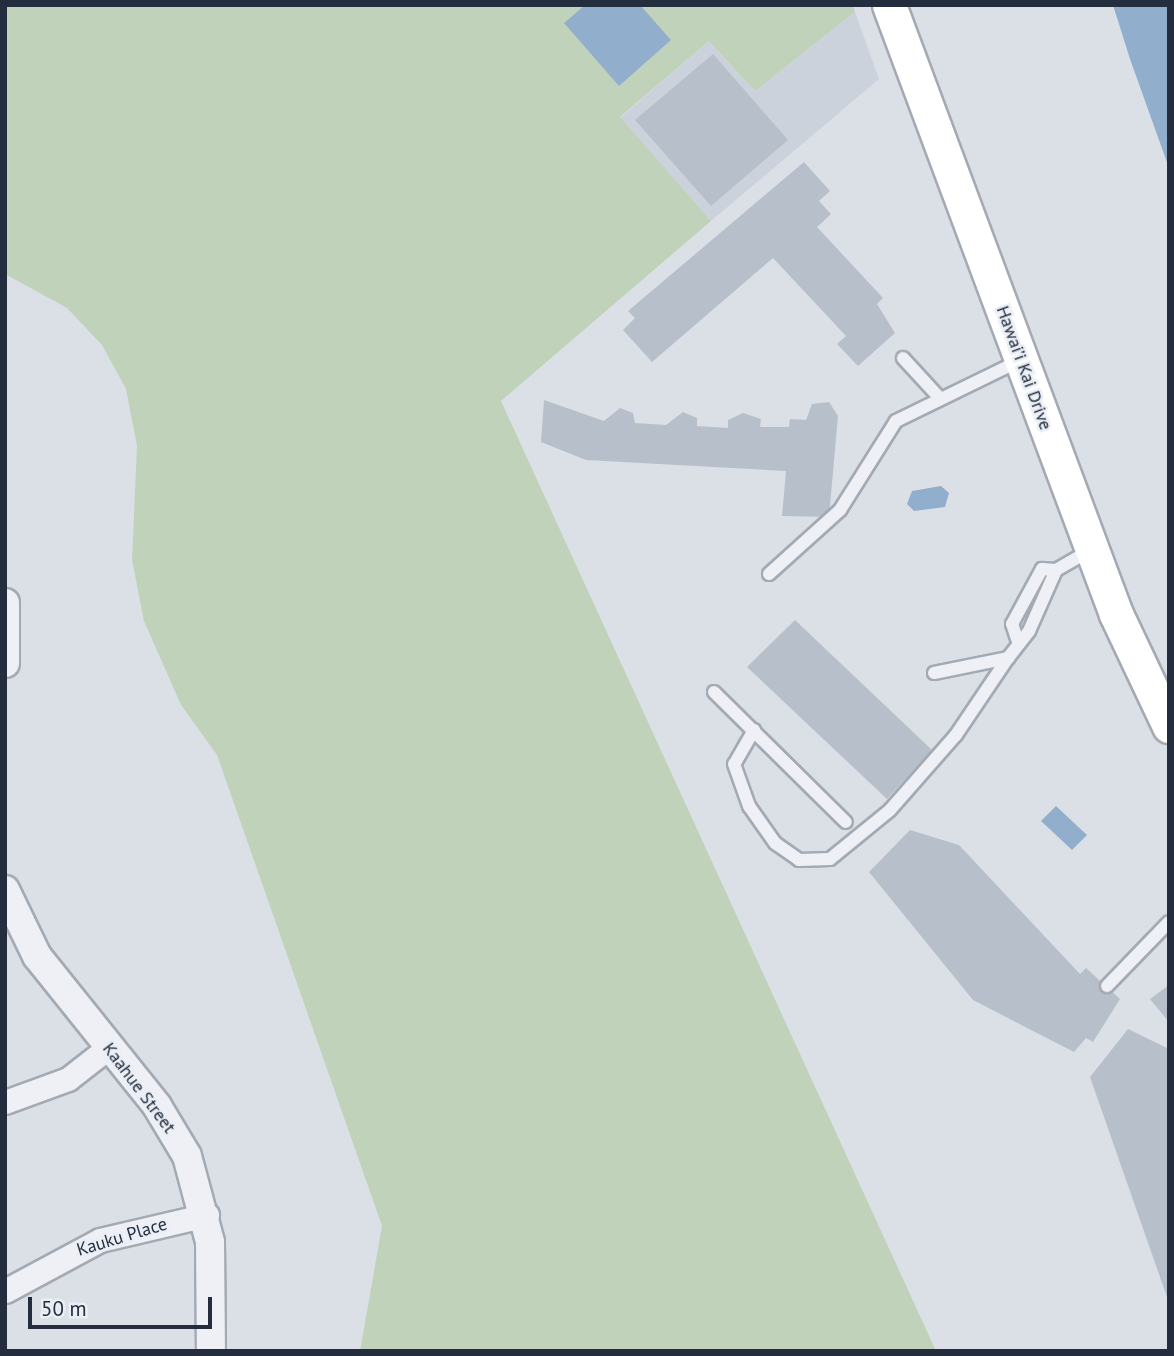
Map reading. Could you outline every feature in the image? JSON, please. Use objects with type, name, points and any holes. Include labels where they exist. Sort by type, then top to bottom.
[{"type":"main road","name":"Hawai’i Kai Drive","points":[[889,5],[1133,657],[1169,726]]},
{"type":"street","points":[[5,663],[6,609]]},
{"type":"street","name":"Kaahue Street","points":[[7,903],[37,956],[173,1130],[206,1215],[211,1351]]},
{"type":"street","points":[[5,1102],[68,1079],[108,1047]]},
{"type":"street","name":"Kauku Place","points":[[5,1291],[100,1240],[206,1215]]},
{"type":"lane","points":[[903,358],[938,396]]},
{"type":"lane","points":[[769,575],[840,510],[886,431],[938,396],[1021,360]]},
{"type":"lane","points":[[754,730],[734,764],[749,806],[775,844],[799,860],[831,859],[890,810],[948,744],[1008,658],[1017,639],[1029,631],[1056,570],[1092,548]]},
{"type":"lane","points":[[1017,639],[1012,624],[1023,596],[1042,569],[1056,570]]},
{"type":"lane","points":[[934,673],[1008,658]]},
{"type":"lane","points":[[715,692],[846,822]]},
{"type":"lane","points":[[1107,986],[1169,922]]},
{"type":"shaded area","points":[[855,12],[879,79],[711,221],[620,118],[709,41],[755,91]]},
{"type":"green space","points":[[5,5],[853,5],[855,12],[755,91],[709,41],[620,117],[711,221],[501,401],[936,1351],[360,1351],[382,1226],[217,755],[181,705],[144,621],[132,560],[137,446],[126,389],[102,345],[67,308],[5,274]]},
{"type":"water","points":[[585,5],[640,5],[671,40],[619,86],[564,23]]},
{"type":"water","points":[[1113,5],[1169,5],[1169,168],[1130,59]]},
{"type":"water","points":[[941,486],[949,493],[945,507],[914,511],[907,504],[912,491]]},
{"type":"water","points":[[1056,806],[1087,835],[1072,850],[1041,821]]},
{"type":"building","points":[[713,54],[788,140],[711,206],[635,120]]},
{"type":"building","points":[[804,162],[830,191],[819,201],[831,214],[817,227],[883,298],[877,304],[895,333],[858,366],[837,344],[846,336],[773,258],[652,362],[623,330],[635,318],[628,311]]},
{"type":"building","points":[[544,400],[604,421],[620,408],[633,413],[635,423],[666,425],[683,412],[697,418],[697,426],[728,428],[728,420],[743,413],[761,419],[760,427],[789,427],[790,419],[806,420],[812,404],[829,402],[838,416],[829,517],[782,516],[786,471],[586,460],[541,442]]},
{"type":"building","points":[[795,620],[932,750],[887,799],[747,667]]},
{"type":"building","points":[[910,830],[959,845],[1080,974],[1086,968],[1120,999],[1093,1042],[1086,1038],[1074,1052],[973,1000],[869,872]]},
{"type":"building","points":[[1169,985],[1169,1022],[1150,999]]},
{"type":"building","points":[[1128,1029],[1169,1049],[1168,1300],[1090,1077]]}]
